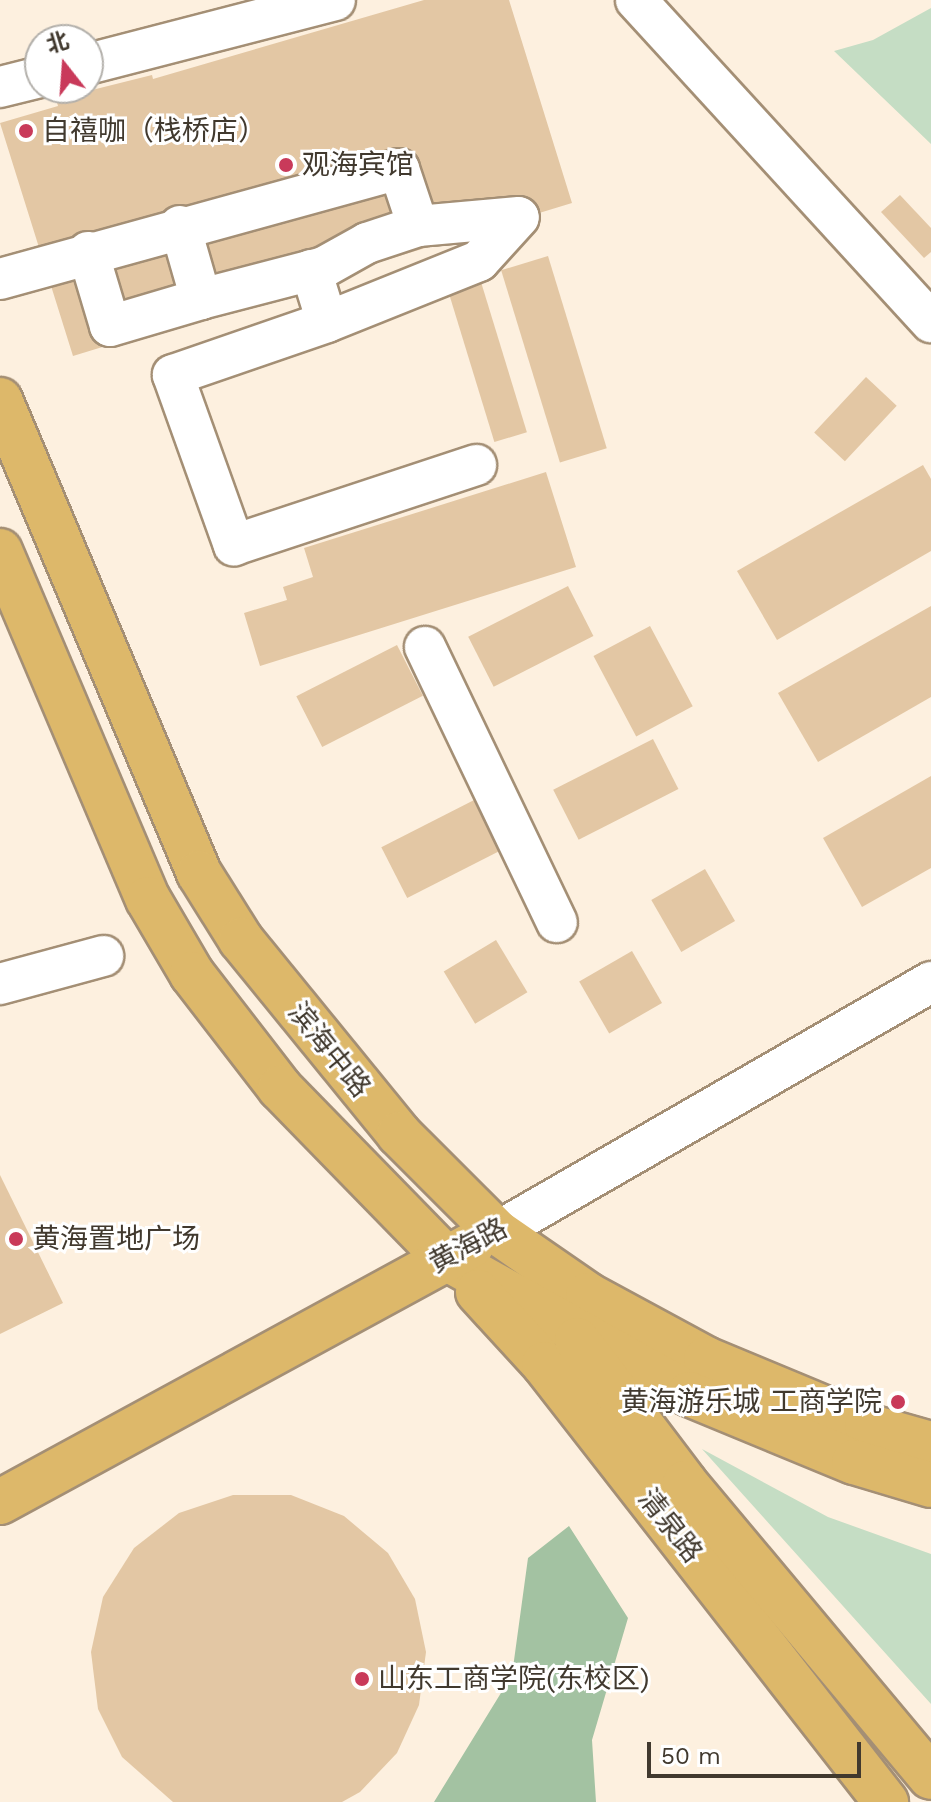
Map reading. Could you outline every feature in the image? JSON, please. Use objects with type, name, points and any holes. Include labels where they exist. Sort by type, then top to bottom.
[{"type":"main road","name":"滨海中路","points":[[0,400],[199,873],[241,940],[322,1045],[399,1134],[497,1232],[588,1295],[706,1359],[867,1426],[931,1444]]},
{"type":"main road","name":"滨海中路","points":[[0,551],[148,899],[192,974],[280,1088],[446,1258],[689,1394],[854,1462],[931,1485]]},
{"type":"main road","name":"黄海路","points":[[0,1502],[497,1232]]},
{"type":"main road","name":"清泉路","points":[[497,1232],[685,1483],[926,1771]]},
{"type":"main road","name":"清泉路","points":[[446,1258],[544,1364],[881,1800]]},
{"type":"street","points":[[104,60],[335,0]]},
{"type":"street","points":[[636,0],[931,322]]},
{"type":"street","points":[[0,87],[24,81]]},
{"type":"street","points":[[0,279],[180,226],[399,169],[418,226]]},
{"type":"street","points":[[88,252],[110,326],[311,270],[418,226],[519,217],[479,261],[327,322],[173,375],[234,545],[476,465]]},
{"type":"street","points":[[180,226],[201,299]]},
{"type":"street","points":[[311,270],[327,322]]},
{"type":"street","points":[[425,647],[557,922]]},
{"type":"street","points":[[0,984],[103,956]]},
{"type":"street","name":"黄海路","points":[[497,1232],[931,982]]},
{"type":"street","points":[[881,1800],[926,1771]]},
{"type":"green space","points":[[931,8],[931,144],[834,51],[873,40]]},
{"type":"green space","points":[[702,1449],[828,1517],[931,1554],[931,1704]]},
{"type":"green space","points":[[569,1526],[628,1618],[592,1740],[596,1802],[434,1802],[512,1675],[528,1558]]},
{"type":"building","name":"观海宾馆","points":[[424,0],[509,0],[572,203],[73,356],[0,123],[57,104],[104,104],[104,87],[152,75],[153,79]]},
{"type":"building","points":[[900,195],[931,228],[931,252],[924,258],[881,212]]},
{"type":"building","points":[[548,256],[607,448],[560,463],[501,270]]},
{"type":"building","points":[[481,282],[527,432],[494,442],[448,292]]},
{"type":"building","points":[[866,377],[897,406],[845,461],[814,433]]},
{"type":"building","points":[[923,465],[931,479],[931,551],[777,640],[737,571]]},
{"type":"building","points":[[546,472],[576,567],[260,666],[244,613],[287,600],[283,587],[313,577],[304,548]]},
{"type":"building","points":[[568,586],[593,636],[494,687],[468,637]]},
{"type":"building","points":[[931,606],[931,697],[818,762],[778,693]]},
{"type":"building","points":[[650,626],[693,706],[636,736],[593,656]]},
{"type":"building","points":[[397,645],[423,696],[322,747],[296,696]]},
{"type":"building","points":[[653,739],[678,789],[579,840],[553,790]]},
{"type":"building","points":[[931,776],[931,868],[862,907],[823,838]]},
{"type":"building","points":[[482,796],[508,847],[407,898],[381,847]]},
{"type":"building","points":[[705,869],[735,921],[681,952],[651,900]]},
{"type":"building","points":[[496,940],[527,992],[475,1024],[444,971]]},
{"type":"building","points":[[632,951],[662,1003],[609,1033],[579,982]]},
{"type":"building","name":"黄海置地广场","points":[[0,1175],[63,1303],[0,1334]]},
{"type":"building","points":[[233,1495],[291,1495],[344,1516],[388,1553],[415,1599],[426,1652],[419,1705],[397,1753],[360,1792],[342,1802],[173,1802],[122,1757],[98,1709],[91,1652],[103,1597],[134,1548],[179,1513]]},
{"type":"place","name":"自禧咖（栈桥店）","points":[[26,131]]},
{"type":"place","name":"观海宾馆","points":[[286,165]]},
{"type":"place","name":"黄海置地广场","points":[[16,1239]]},
{"type":"place","name":"黄海游乐城 工商学院","points":[[898,1402]]},
{"type":"place","name":"山东工商学院(东校区)","points":[[362,1679]]}]
